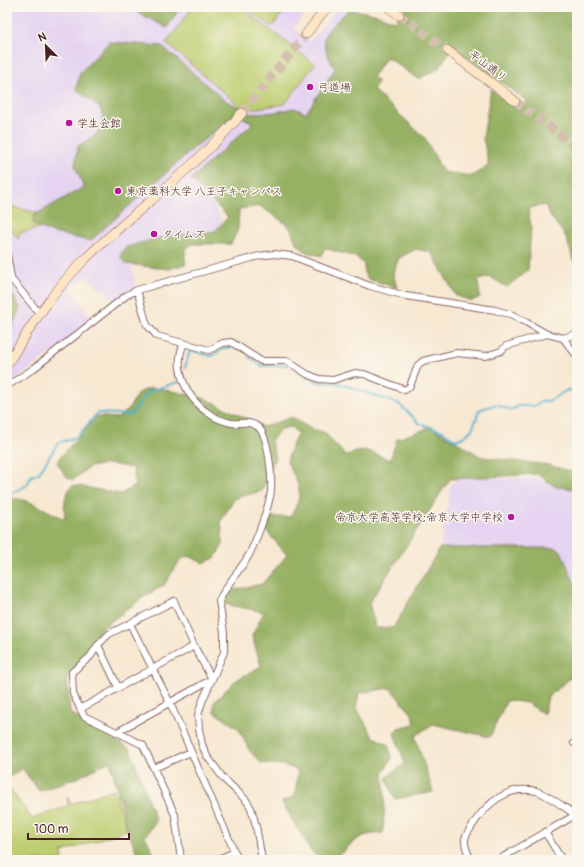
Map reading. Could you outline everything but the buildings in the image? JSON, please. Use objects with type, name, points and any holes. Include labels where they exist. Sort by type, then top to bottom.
[{"type":"street","points":[[306,34],[327,7]]},
{"type":"street","points":[[388,7],[399,15]]},
{"type":"street","name":"平山通り","points":[[446,50],[515,101]]},
{"type":"street","points":[[7,365],[39,313],[56,291],[87,258],[208,149],[242,113]]},
{"type":"street","points":[[7,254],[12,280]]},
{"type":"street","points":[[7,386],[33,369],[114,304],[137,290],[259,256],[280,254],[292,256],[370,286],[406,296],[513,315],[547,334],[563,338],[577,334]]},
{"type":"street","points":[[7,274],[39,313]]},
{"type":"street","points":[[137,290],[148,325],[157,336],[183,345],[208,350],[231,342],[261,361],[287,361],[307,374],[319,379],[333,380],[355,373],[364,374],[405,390],[410,386],[418,365],[423,361],[457,353],[486,356],[501,351],[506,346],[547,334]]},
{"type":"street","points":[[563,338],[577,356]]},
{"type":"street","points":[[183,345],[180,354],[179,366],[182,380],[191,395],[200,406],[216,416],[231,422],[249,422],[258,427],[263,433],[269,461],[271,483],[265,511],[248,556],[219,601],[224,632],[224,652],[198,715],[202,745],[213,765],[223,778],[246,800],[251,808],[262,860]]},
{"type":"street","points":[[181,860],[175,815],[142,745],[84,716],[73,694],[72,672],[90,657],[98,644],[109,634],[174,601],[194,646],[212,679]]},
{"type":"street","points":[[130,624],[170,703],[238,860]]},
{"type":"street","points":[[98,644],[118,687]]},
{"type":"street","points":[[80,709],[194,646]]},
{"type":"street","points":[[117,732],[212,679]]},
{"type":"street","points":[[154,768],[191,752]]},
{"type":"street","points":[[471,860],[465,845],[466,837],[482,811],[503,794],[536,791],[548,796],[560,806],[577,814]]},
{"type":"street","points":[[498,860],[577,814]]},
{"type":"street","points":[[545,832],[562,860]]},
{"type":"street","points":[[216,860],[235,852]]},
{"type":"shaded area","name":"東京薬科大学 八王子キャンパス","points":[[7,7],[311,7],[293,28],[310,41],[339,7],[358,7],[348,33],[349,60],[276,151],[213,205],[221,219],[225,243],[159,243],[162,269],[131,265],[137,290],[116,303],[103,288],[101,290],[86,276],[70,289],[93,321],[7,386]]},
{"type":"shaded area","name":"帝京大学高等学校;帝京大学中学校","points":[[460,478],[536,478],[556,487],[577,486],[577,586],[561,551],[555,548],[440,548],[451,484]]},
{"type":"green space","points":[[128,7],[180,7],[167,28]]},
{"type":"green space","points":[[193,7],[240,7],[315,64],[285,104],[244,110],[166,43]]},
{"type":"green space","points":[[244,7],[287,7],[272,27]]},
{"type":"green space","points":[[407,7],[577,7],[577,269],[565,235],[550,216],[545,205],[528,208],[531,227],[528,270],[507,287],[490,277],[478,280],[480,297],[472,301],[456,296],[431,252],[416,249],[399,258],[393,273],[397,288],[368,279],[364,273],[364,265],[356,257],[324,248],[322,256],[306,252],[297,244],[289,226],[260,206],[239,209],[238,229],[231,244],[192,244],[189,246],[185,252],[186,264],[169,269],[126,264],[120,256],[126,247],[163,237],[215,231],[228,217],[191,179],[253,123],[236,114],[195,147],[90,241],[54,233],[34,225],[33,216],[84,187],[75,166],[78,146],[97,134],[103,117],[100,108],[76,89],[80,73],[109,42],[162,46],[223,99],[251,114],[277,112],[294,108],[306,113],[335,69],[325,48],[324,41],[325,35],[334,24],[350,9],[378,15],[395,21]],"holes":[[[453,47],[527,101],[519,110],[491,89],[483,138],[489,165],[472,176],[443,172],[425,138],[373,90],[378,82],[372,77],[387,57],[418,79],[438,69]]]},
{"type":"green space","points":[[7,203],[20,209],[40,213],[45,227],[20,233],[18,239],[7,224]]},
{"type":"green space","points":[[7,286],[20,308],[7,337]]},
{"type":"green space","points":[[150,388],[163,389],[204,398],[264,427],[292,417],[309,428],[324,432],[345,455],[365,450],[390,460],[397,439],[431,427],[482,457],[548,465],[573,472],[577,470],[577,489],[556,487],[537,474],[450,479],[369,603],[376,628],[393,628],[440,548],[555,548],[561,551],[577,589],[577,672],[548,697],[544,714],[527,703],[507,700],[490,737],[433,724],[415,736],[433,792],[395,799],[386,778],[405,763],[394,733],[398,728],[415,724],[412,714],[390,688],[359,693],[356,707],[373,737],[388,744],[392,758],[383,773],[385,794],[383,833],[361,837],[334,858],[322,860],[311,851],[282,802],[295,796],[298,770],[282,765],[261,763],[249,750],[239,729],[214,712],[214,702],[235,681],[261,666],[252,636],[264,612],[224,604],[228,591],[262,584],[287,555],[264,528],[270,517],[290,517],[298,502],[299,496],[298,484],[287,462],[291,447],[298,434],[291,427],[280,429],[271,441],[275,458],[262,491],[235,498],[221,521],[223,545],[215,558],[203,563],[189,556],[181,559],[164,585],[144,597],[102,628],[67,678],[70,713],[130,749],[156,821],[145,836],[157,860],[140,860],[128,832],[110,761],[77,778],[39,791],[22,768],[7,779],[7,500],[14,499],[29,502],[65,519],[64,505],[67,493],[73,485],[121,494],[135,486],[133,468],[110,464],[89,467],[73,480],[67,477],[57,463],[91,423],[94,416],[118,418],[128,410],[138,393]]},
{"type":"green space","points":[[7,785],[32,819],[68,806],[67,797],[71,804],[114,789],[127,830],[62,852],[63,860],[11,860],[7,855]]},
{"type":"waterway","points":[[185,368],[190,350],[212,356],[224,348],[234,347]]},
{"type":"waterway","points":[[249,357],[262,366],[288,365]]},
{"type":"waterway","points":[[305,376],[318,382],[338,383],[399,404],[419,423],[442,431],[456,440],[462,438],[472,429],[479,410],[497,404],[507,409],[513,409],[519,406],[534,406],[541,402],[551,400],[567,390],[574,391],[577,396]]},
{"type":"waterway","points":[[7,489],[12,493],[27,485],[31,476],[39,473],[58,443],[77,437],[98,413],[131,415],[148,392],[178,382]]},
{"type":"tunnel","points":[[399,15],[447,50]]},
{"type":"tunnel","points":[[242,113],[306,34]]},
{"type":"tunnel","points":[[515,101],[577,147]]},
{"type":"place","name":"弓道場","points":[[310,87]]},
{"type":"place","name":"学生会館","points":[[69,123]]},
{"type":"place","name":"東京薬科大学 八王子キャンパス","points":[[118,191]]},
{"type":"place","name":"タイムズ","points":[[154,234]]},
{"type":"place","name":"帝京大学高等学校;帝京大学中学校","points":[[511,517]]}]
